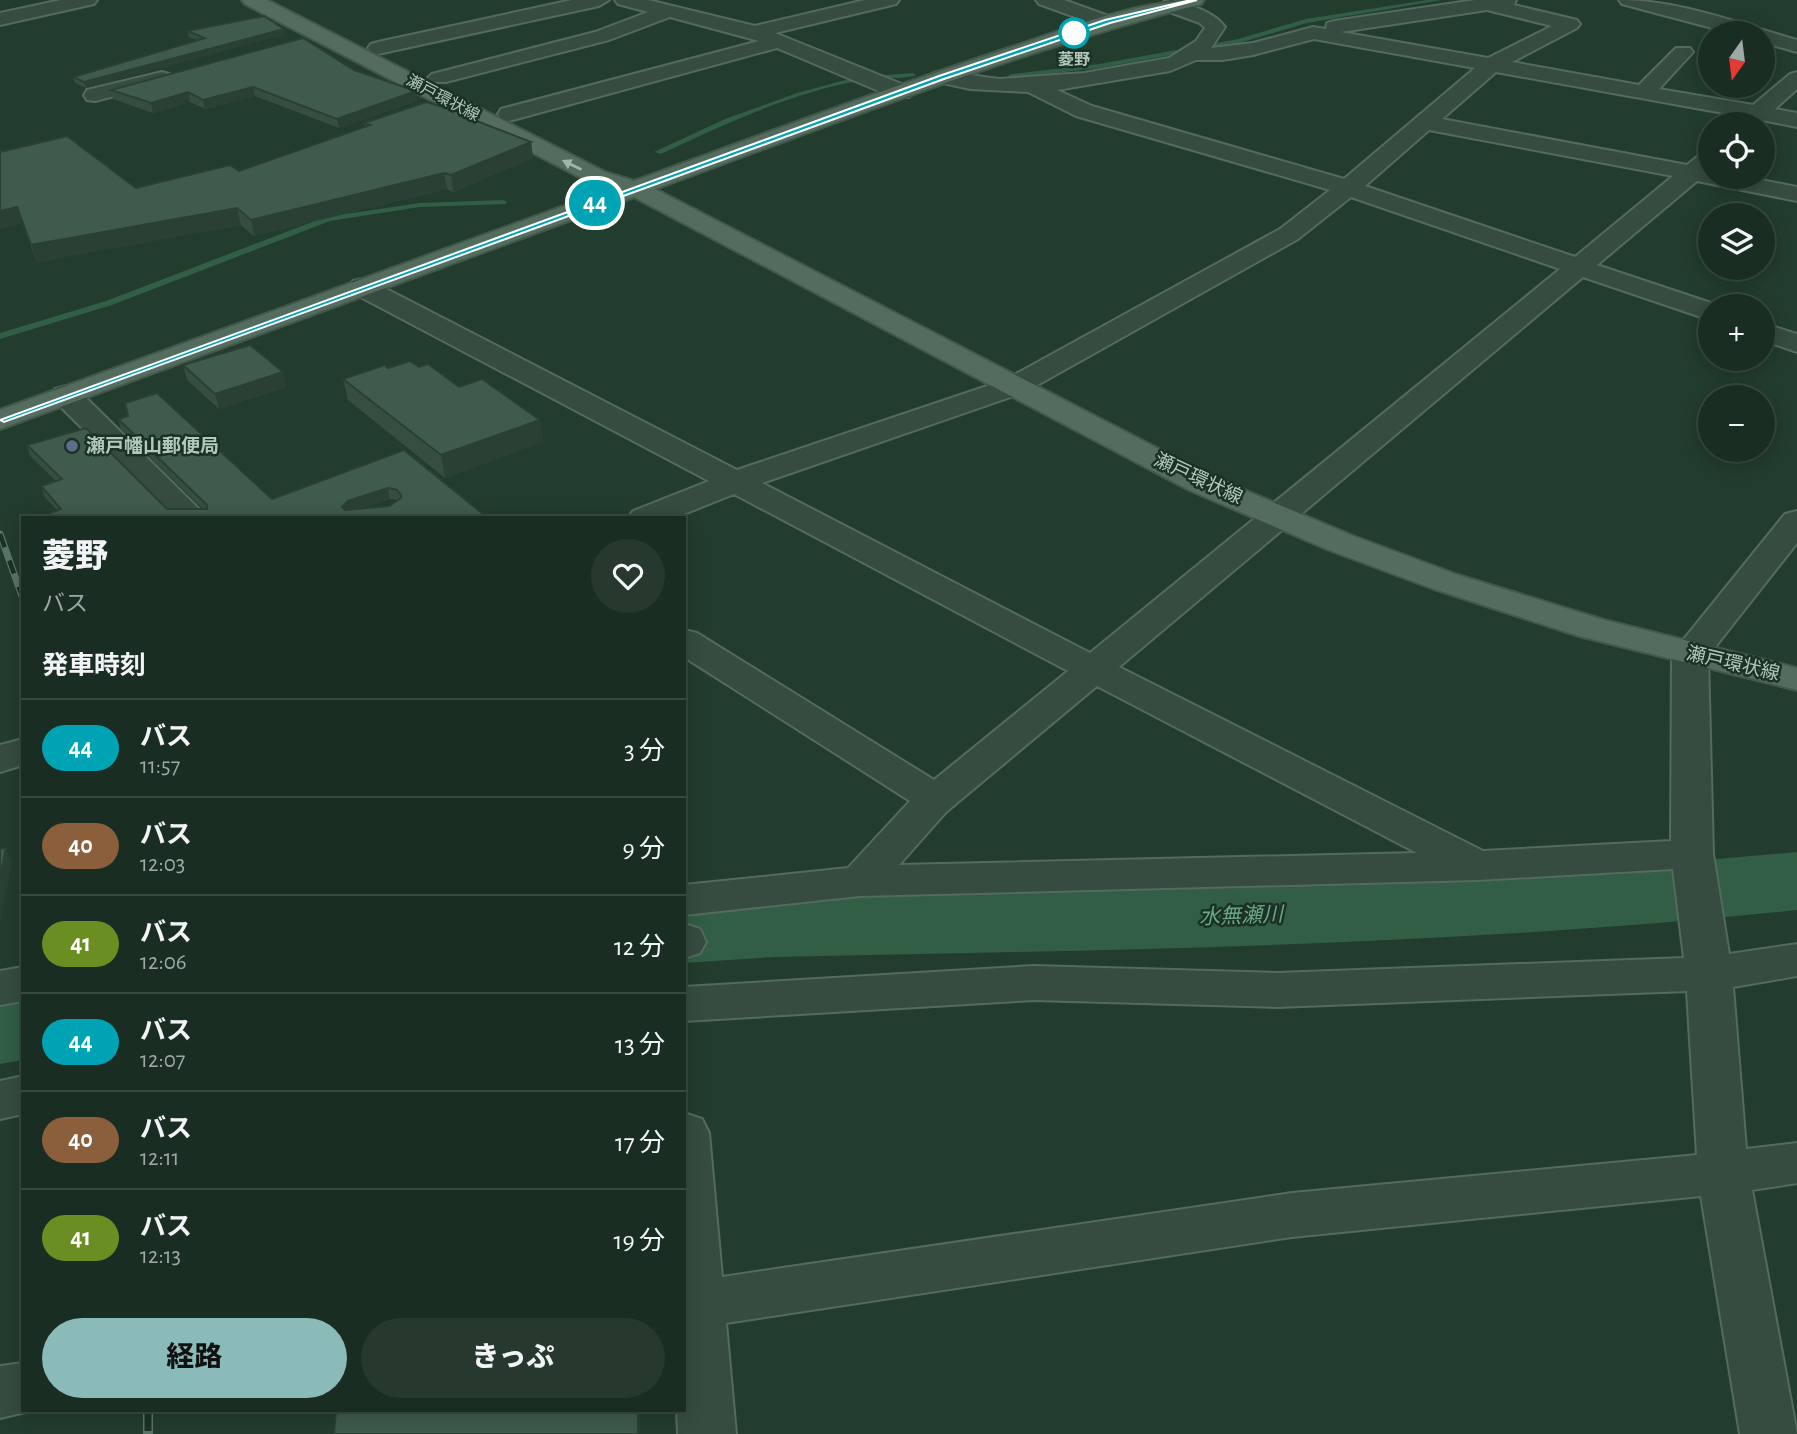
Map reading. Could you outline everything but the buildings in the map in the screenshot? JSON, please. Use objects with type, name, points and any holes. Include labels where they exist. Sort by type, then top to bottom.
[{"type":"main road","name":"瀬戸環状線","points":[[252,0],[597,177],[636,189],[1200,483],[1280,514],[1341,543],[1446,582],[1592,628],[1797,679]]},
{"type":"main road","name":"瀬戸環状線","points":[[284,0],[624,173],[636,189]]},
{"type":"main road","points":[[0,420],[636,189],[894,89],[942,77],[1107,22],[1194,0]]},
{"type":"street","points":[[0,19],[87,0]]},
{"type":"street","points":[[492,0],[523,16]]},
{"type":"street","points":[[378,48],[599,0]]},
{"type":"street","points":[[625,0],[752,33],[894,89]]},
{"type":"street","points":[[752,33],[889,0]]},
{"type":"street","points":[[1046,0],[1107,22]]},
{"type":"street","points":[[1199,47],[1232,53],[1345,24],[1519,0]]},
{"type":"street","points":[[1629,0],[1710,21]]},
{"type":"street","points":[[650,516],[735,482],[1015,386],[1289,234],[1426,123],[1493,64],[1570,24],[1483,3]]},
{"type":"street","points":[[942,77],[980,86],[1033,86],[1170,65],[1199,47],[1213,33],[1214,27],[1207,19],[1171,6]]},
{"type":"street","points":[[439,78],[602,36],[668,11]]},
{"type":"street","points":[[1313,33],[1644,92],[1726,112]]},
{"type":"street","points":[[284,44],[319,34]]},
{"type":"street","points":[[1775,40],[1797,46]]},
{"type":"street","points":[[509,114],[778,42]]},
{"type":"street","points":[[1644,92],[1684,52]]},
{"type":"street","points":[[95,95],[183,72]]},
{"type":"street","points":[[1757,112],[1797,78]]},
{"type":"street","points":[[1033,86],[1084,111],[1348,188],[1698,308]]},
{"type":"street","points":[[421,109],[447,100]]},
{"type":"street","points":[[1775,119],[1797,120]]},
{"type":"street","points":[[1426,123],[1698,170]]},
{"type":"street","points":[[860,881],[936,799],[1581,266],[1698,177]]},
{"type":"street","points":[[1775,188],[1797,194]]},
{"type":"street","points":[[362,287],[1095,670],[1478,866]]},
{"type":"street","points":[[1775,335],[1797,343]]},
{"type":"street","points":[[66,396],[189,516]]},
{"type":"street","points":[[1769,1434],[1723,1173],[1709,974],[1692,854],[1690,654],[1705,639],[1797,521]]},
{"type":"street","points":[[686,642],[936,799]]},
{"type":"street","points":[[0,759],[21,752]]},
{"type":"street","points":[[686,900],[860,881],[1478,866],[1692,854]]},
{"type":"street","points":[[686,1004],[1034,983],[1277,990],[1709,974],[1797,960]]},
{"type":"street","points":[[0,988],[21,984]]},
{"type":"street","points":[[0,1100],[21,1095]]},
{"type":"street","points":[[690,1305],[1292,1215],[1723,1173],[1797,1163]]},
{"type":"street","points":[[686,1190],[690,1305],[707,1434]]},
{"type":"street","points":[[0,1392],[21,1389]]},
{"type":"waterway","points":[[1011,76],[1099,66],[1239,41],[1306,21],[1438,0]]},
{"type":"waterway","points":[[658,152],[799,94],[857,79],[913,75]]},
{"type":"waterway","points":[[0,336],[109,303],[328,219],[420,205],[503,202]]},
{"type":"waterway","name":"水無瀬川","points":[[686,932],[774,926],[1158,919],[1414,910],[1670,894],[1797,881]]},
{"type":"waterway","name":"水無瀬川","points":[[0,1029],[21,1025]]},
{"type":"railway","points":[[0,534],[21,593]]},
{"type":"railway","points":[[148,1412],[148,1434]]},
{"type":"bus line","name":"44","points":[[0,420],[942,77],[1107,22],[1194,0]]},
{"type":"place","name":"菱野","points":[[1074,33]]},
{"type":"place","name":"瀬戸幡山郵便局","points":[[72,446]]}]
